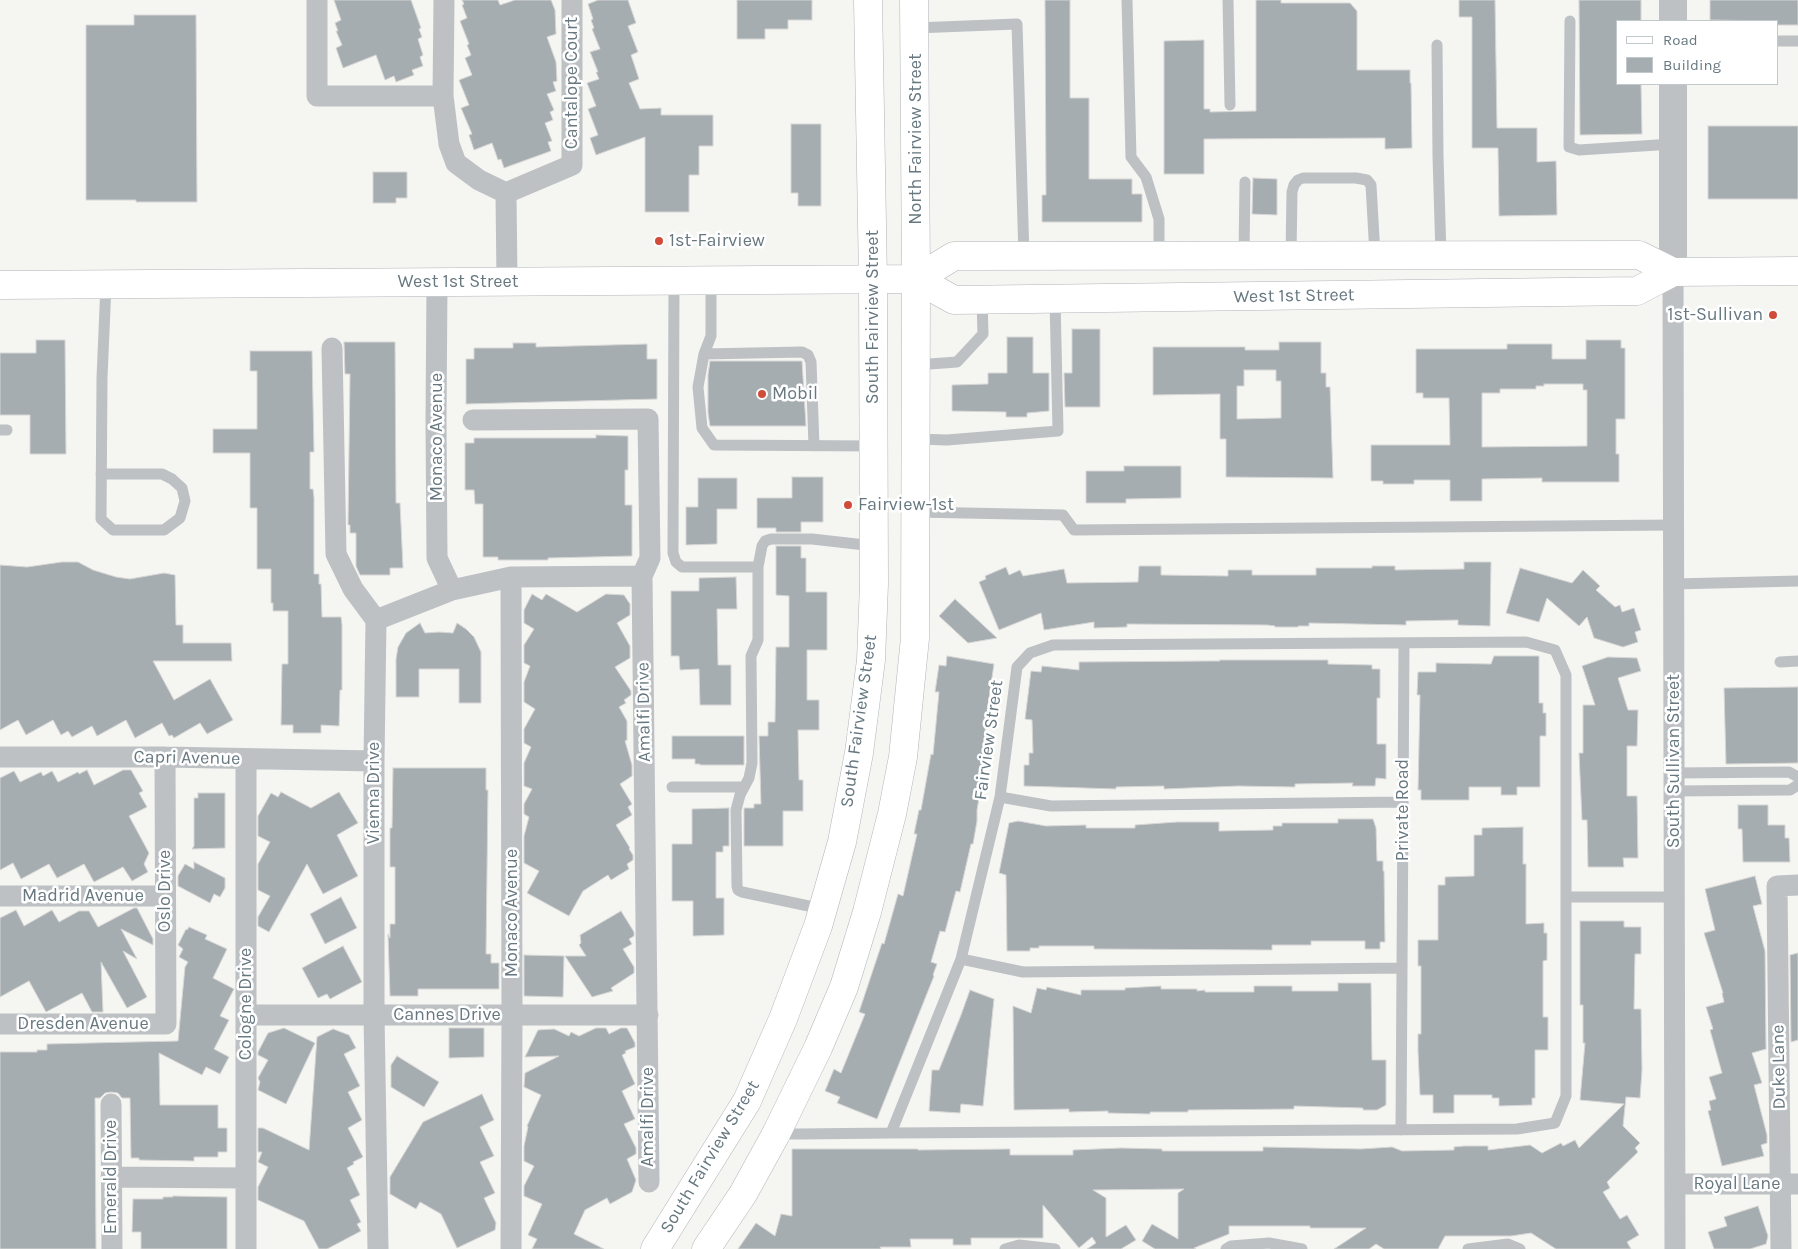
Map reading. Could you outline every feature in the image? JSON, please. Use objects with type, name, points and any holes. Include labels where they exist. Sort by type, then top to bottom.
[{"type":"main road","name":"South Fairview Street","points":[[655,1249],[747,1101],[783,1020],[818,926],[842,842],[858,753],[871,660],[874,546],[873,279],[868,0]]},
{"type":"main road","name":"North Fairview Street","points":[[914,0],[916,279]]},
{"type":"main road","name":"West 1st Street","points":[[916,279],[954,256],[1639,255],[1673,272],[1798,271]]},
{"type":"main road","name":"West 1st Street","points":[[0,285],[916,279],[954,300],[982,300],[1637,292],[1673,272]]},
{"type":"main road","points":[[706,1249],[743,1194],[776,1134],[818,1048],[844,987],[867,912],[892,814],[903,757],[915,638],[916,279]]},
{"type":"street","points":[[317,0],[317,96],[443,96]]},
{"type":"street","points":[[444,0],[443,96],[449,144],[456,163],[479,180],[506,192],[507,281]]},
{"type":"street","name":"Cantalope Court","points":[[506,192],[572,165],[572,0]]},
{"type":"street","points":[[1673,0],[1673,20]]},
{"type":"street","points":[[1673,85],[1673,272]]},
{"type":"street","name":"South Sullivan Street","points":[[1673,272],[1675,1249]]},
{"type":"street","name":"Monaco Avenue","points":[[437,282],[437,558],[452,590]]},
{"type":"street","points":[[332,348],[336,554],[353,589],[376,620],[452,590],[511,577],[642,576]]},
{"type":"street","name":"Amalfi Drive","points":[[473,420],[648,420],[650,558],[642,576],[649,1182]]},
{"type":"street","name":"Monaco Avenue","points":[[511,577],[511,1249]]},
{"type":"street","name":"Vienna Drive","points":[[376,620],[374,1015],[378,1249]]},
{"type":"street","name":"Capri Avenue","points":[[0,757],[166,757],[374,761]]},
{"type":"street","name":"Oslo Drive","points":[[166,757],[166,1024]]},
{"type":"street","name":"Cologne Drive","points":[[246,758],[246,1249]]},
{"type":"street","name":"Duke Lane","points":[[1781,1249],[1789,1184],[1788,886]]},
{"type":"street","name":"Madrid Avenue","points":[[0,896],[165,896]]},
{"type":"street","name":"Cannes Drive","points":[[246,1015],[648,1015]]},
{"type":"street","name":"Dresden Avenue","points":[[0,1024],[166,1024]]},
{"type":"street","name":"Emerald Drive","points":[[111,1104],[112,1249]]},
{"type":"street","points":[[111,1177],[246,1178]]},
{"type":"street","name":"Royal Lane","points":[[1675,1184],[1789,1184]]},
{"type":"lane","points":[[1127,0],[1131,157],[1146,177],[1159,219],[1159,255]]},
{"type":"lane","points":[[1228,0],[1230,105]]},
{"type":"lane","points":[[1570,21],[1569,147],[1579,150],[1673,144]]},
{"type":"lane","points":[[915,28],[1017,24],[1024,256]]},
{"type":"lane","points":[[1778,40],[1798,41]]},
{"type":"lane","points":[[1437,45],[1441,255]]},
{"type":"lane","points":[[1291,255],[1292,192],[1294,185],[1303,178],[1356,178],[1367,180],[1371,185],[1375,255]]},
{"type":"lane","points":[[1244,255],[1245,182]]},
{"type":"lane","points":[[674,280],[673,553],[676,562],[682,567],[758,567]]},
{"type":"lane","points":[[711,280],[711,336],[704,354],[698,386],[702,428],[714,445],[874,446]]},
{"type":"lane","points":[[101,474],[162,474],[167,476],[182,488],[185,501],[180,518],[164,530],[113,530],[101,519],[101,474],[102,378],[106,284]]},
{"type":"lane","points":[[916,439],[947,440],[1058,431],[1054,299]]},
{"type":"lane","points":[[916,365],[957,362],[983,334],[982,300]]},
{"type":"lane","points":[[704,354],[802,352],[808,355],[811,362],[814,446]]},
{"type":"lane","points":[[916,512],[1064,515],[1074,530],[1674,525]]},
{"type":"lane","points":[[823,909],[738,890],[736,810],[737,803],[749,778],[752,763],[751,656],[758,640],[758,567],[762,546],[765,541],[771,538],[812,538],[874,546]]},
{"type":"lane","points":[[1674,584],[1798,581]]},
{"type":"lane","points":[[776,1134],[1517,1129],[1555,1123],[1566,1096],[1566,674],[1555,650],[1526,642],[1404,643]]},
{"type":"lane","name":"Fairview Street","points":[[891,1133],[962,959],[1000,797],[1017,667],[1030,653],[1053,645],[1404,643]]},
{"type":"lane","name":"Private Road","points":[[1401,1130],[1404,643]]},
{"type":"lane","points":[[1780,662],[1798,661]]},
{"type":"lane","points":[[1674,782],[1789,772],[1798,777]]},
{"type":"lane","points":[[1674,782],[1790,790],[1798,785]]},
{"type":"lane","points":[[672,787],[744,787]]},
{"type":"lane","points":[[1000,797],[1051,806],[1403,802]]},
{"type":"lane","points":[[1566,897],[1674,897]]},
{"type":"lane","points":[[962,959],[1023,972],[1402,968]]},
{"type":"lane","points":[[1226,1249],[1231,1246],[1269,1243],[1302,1249]]},
{"type":"lane","points":[[1468,1249],[1508,1244],[1520,1249]]},
{"type":"lane","points":[[1004,1249],[1019,1245],[1055,1249]]},
{"type":"building","points":[[334,0],[411,0],[421,28],[419,29],[422,37],[418,39],[423,55],[420,57],[423,66],[412,70],[414,75],[396,82],[394,76],[385,80],[376,55],[343,68],[336,48],[342,45],[335,23],[341,20]]},
{"type":"building","points":[[462,0],[498,0],[500,5],[515,0],[551,0],[555,10],[556,34],[547,37],[556,62],[557,81],[553,82],[556,91],[547,94],[554,110],[550,112],[553,120],[545,123],[552,141],[548,142],[551,151],[504,168],[501,159],[498,160],[492,143],[474,150],[469,135],[472,134],[461,108],[469,105],[459,80],[472,75],[465,58],[471,55],[467,45],[469,44],[460,21],[467,18]]},
{"type":"building","points":[[598,0],[628,0],[636,23],[628,26],[638,52],[631,55],[639,79],[629,83],[640,109],[661,108],[661,115],[713,115],[713,146],[699,146],[699,175],[689,175],[689,212],[645,212],[645,137],[596,155],[590,138],[598,135],[588,109],[596,106],[587,83],[599,79],[590,52],[600,49],[592,29],[594,28],[591,20],[593,19],[588,4]]},
{"type":"building","points":[[737,0],[812,0],[812,20],[788,20],[788,29],[765,29],[765,39],[737,39]]},
{"type":"building","points":[[1045,0],[1070,0],[1070,98],[1089,98],[1089,179],[1132,179],[1132,194],[1142,194],[1142,222],[1042,222],[1042,195],[1046,195]]},
{"type":"building","points":[[1256,0],[1281,0],[1281,3],[1350,3],[1357,11],[1357,70],[1410,70],[1412,148],[1385,149],[1385,138],[1204,139],[1204,174],[1164,174],[1164,41],[1204,40],[1204,109],[1210,109],[1210,112],[1256,111]]},
{"type":"building","points":[[1459,0],[1495,0],[1497,128],[1537,128],[1537,162],[1556,161],[1557,215],[1499,216],[1498,148],[1472,148],[1472,17],[1459,17]]},
{"type":"building","points":[[1579,0],[1641,0],[1641,20],[1616,20],[1616,85],[1641,85],[1642,134],[1580,135]]},
{"type":"building","points":[[1710,0],[1798,0],[1798,25],[1778,25],[1778,20],[1710,20]]},
{"type":"building","points":[[134,15],[196,15],[197,202],[86,200],[86,25],[134,25]]},
{"type":"building","points":[[791,124],[821,124],[821,206],[798,206],[798,193],[791,193]]},
{"type":"building","points":[[1708,126],[1798,126],[1798,199],[1708,199]]},
{"type":"building","points":[[373,172],[407,172],[407,198],[396,198],[396,203],[373,203]]},
{"type":"building","points":[[1253,178],[1277,179],[1277,215],[1252,214]]},
{"type":"building","points":[[1072,329],[1100,329],[1100,407],[1065,407],[1064,373],[1072,373]]},
{"type":"building","points":[[1007,337],[1033,337],[1033,373],[1049,373],[1049,411],[1027,413],[1027,417],[1006,417],[1006,412],[952,411],[952,385],[988,384],[988,373],[1007,373]]},
{"type":"building","points":[[36,340],[65,340],[66,454],[30,454],[30,415],[0,415],[0,353],[36,353]]},
{"type":"building","points":[[1586,340],[1621,340],[1621,348],[1625,348],[1625,419],[1616,419],[1616,454],[1619,454],[1619,482],[1542,482],[1542,478],[1482,479],[1482,501],[1450,501],[1450,480],[1414,480],[1414,484],[1383,484],[1383,481],[1371,481],[1371,445],[1450,445],[1449,398],[1423,398],[1423,393],[1416,393],[1416,349],[1507,349],[1507,344],[1552,344],[1552,359],[1586,359]],"holes":[[[1544,384],[1583,384],[1583,390],[1587,390],[1587,446],[1482,447],[1482,393],[1500,393],[1500,389],[1536,389],[1536,386],[1544,386]]]},
{"type":"building","points":[[344,342],[395,342],[396,503],[400,503],[403,568],[390,568],[390,575],[360,575],[356,566],[356,533],[350,533],[350,525],[348,525],[350,374],[345,374]]},
{"type":"building","points":[[1279,342],[1321,342],[1321,373],[1326,373],[1326,387],[1330,387],[1333,478],[1226,477],[1226,439],[1220,439],[1220,394],[1153,395],[1153,347],[1245,347],[1245,350],[1279,350]],"holes":[[[1244,370],[1276,370],[1276,381],[1281,381],[1281,418],[1237,419],[1237,386],[1244,386]]]},
{"type":"building","points":[[513,343],[536,343],[536,347],[647,344],[647,359],[657,359],[657,399],[466,404],[466,359],[474,359],[474,348],[513,348]]},
{"type":"building","points":[[250,351],[312,351],[314,452],[310,452],[310,489],[313,489],[314,498],[314,574],[319,574],[319,584],[321,584],[322,617],[341,617],[342,625],[342,690],[340,690],[339,726],[321,725],[321,733],[293,733],[293,725],[281,725],[282,664],[288,664],[288,611],[273,611],[273,603],[271,603],[271,569],[257,569],[257,508],[250,508],[250,453],[213,453],[213,429],[257,429],[257,371],[250,371]]},
{"type":"building","points":[[710,361],[802,361],[806,426],[710,426],[708,375]]},
{"type":"building","points":[[596,435],[628,436],[628,470],[625,470],[625,505],[632,505],[632,556],[548,558],[548,560],[498,560],[498,557],[483,557],[483,504],[475,504],[474,490],[465,490],[465,443],[474,443],[474,438],[596,438]]},
{"type":"building","points":[[1124,466],[1181,466],[1181,498],[1126,499],[1126,503],[1086,503],[1086,471],[1124,471]]},
{"type":"building","points":[[792,477],[823,477],[823,522],[801,522],[801,532],[776,532],[776,528],[757,528],[757,498],[792,498]]},
{"type":"building","points":[[698,478],[737,478],[737,509],[717,509],[717,544],[686,545],[686,507],[698,507]]},
{"type":"building","points":[[776,546],[801,546],[801,558],[806,558],[806,592],[827,592],[827,650],[807,650],[807,700],[819,700],[819,730],[798,730],[799,780],[803,780],[803,811],[783,811],[783,846],[744,846],[744,808],[754,808],[754,804],[761,804],[759,736],[768,736],[768,722],[775,722],[776,647],[789,647],[789,596],[776,595]]},
{"type":"building","points":[[62,562],[78,562],[93,570],[130,579],[164,573],[175,575],[176,625],[183,625],[183,643],[231,643],[232,661],[153,661],[174,700],[210,679],[233,720],[207,734],[200,723],[174,738],[172,735],[169,736],[162,723],[135,738],[126,720],[97,736],[92,726],[72,737],[68,731],[61,735],[53,720],[26,735],[18,720],[0,730],[0,565],[27,567]]},
{"type":"building","points":[[1464,562],[1491,562],[1490,626],[1458,625],[1458,620],[1406,621],[1406,625],[1309,623],[1309,626],[1275,627],[1267,625],[1127,624],[1127,627],[1094,628],[1094,622],[1044,630],[1041,613],[999,630],[979,582],[986,579],[985,576],[1006,567],[1009,575],[1020,570],[1023,576],[1064,569],[1067,583],[1138,582],[1139,566],[1161,566],[1161,575],[1228,576],[1228,570],[1252,570],[1252,575],[1316,575],[1316,568],[1395,566],[1395,570],[1464,569]]},
{"type":"building","points":[[1520,568],[1572,583],[1583,570],[1600,586],[1596,590],[1615,607],[1620,605],[1622,612],[1634,608],[1641,630],[1635,632],[1638,642],[1623,647],[1594,638],[1587,617],[1579,626],[1547,598],[1539,622],[1506,613]]},
{"type":"building","points":[[736,577],[737,609],[717,609],[718,665],[731,665],[731,705],[700,705],[699,669],[680,670],[679,656],[671,656],[671,591],[699,591],[699,578]]},
{"type":"building","points":[[532,594],[542,600],[546,594],[577,612],[606,594],[624,595],[630,604],[630,615],[617,623],[630,646],[630,658],[615,667],[631,691],[631,695],[624,700],[626,703],[619,707],[627,721],[627,740],[625,741],[632,765],[632,776],[620,784],[632,804],[628,807],[632,815],[616,825],[630,848],[633,860],[627,864],[629,869],[611,880],[608,875],[583,891],[569,916],[527,893],[539,871],[524,863],[524,836],[529,817],[524,814],[524,804],[532,789],[524,786],[524,763],[531,747],[524,743],[524,729],[535,709],[524,702],[524,682],[530,666],[524,663],[524,645],[534,629],[524,623],[524,610]]},
{"type":"building","points":[[955,599],[997,638],[968,643],[939,616]]},
{"type":"building","points":[[420,623],[425,633],[453,633],[457,623],[474,637],[481,652],[481,703],[459,703],[459,669],[419,669],[419,697],[396,697],[396,659],[398,647],[406,633]]},
{"type":"building","points":[[947,656],[994,664],[982,763],[985,764],[977,810],[977,821],[960,892],[956,891],[945,932],[940,931],[931,962],[937,964],[934,976],[877,1119],[837,1103],[840,1097],[825,1091],[834,1069],[841,1073],[865,1014],[859,1012],[882,943],[884,944],[898,894],[903,896],[917,834],[914,834],[919,810],[921,810],[931,754],[933,755],[939,692],[935,692],[939,665],[946,666]]},
{"type":"building","points":[[1494,656],[1539,656],[1539,703],[1543,703],[1543,713],[1546,713],[1546,736],[1540,736],[1540,787],[1517,787],[1517,795],[1501,795],[1501,787],[1469,787],[1469,800],[1421,800],[1421,790],[1418,790],[1420,695],[1417,695],[1418,672],[1436,672],[1436,663],[1491,664]]},
{"type":"building","points":[[1608,657],[1637,658],[1641,671],[1618,678],[1628,710],[1638,710],[1637,746],[1627,746],[1627,796],[1637,796],[1638,858],[1623,858],[1624,867],[1588,867],[1587,820],[1582,820],[1579,753],[1583,753],[1583,705],[1595,705],[1582,666]]},
{"type":"building","points":[[1328,660],[1328,664],[1372,665],[1372,669],[1380,669],[1380,698],[1377,698],[1377,744],[1386,744],[1386,779],[1376,778],[1375,786],[1352,786],[1353,783],[1295,784],[1295,787],[1238,786],[1164,789],[1164,786],[1116,787],[1116,789],[1024,786],[1024,765],[1029,765],[1029,753],[1033,753],[1032,720],[1025,719],[1031,671],[1041,672],[1042,666],[1079,670],[1079,662]]},
{"type":"building","points":[[1798,687],[1798,763],[1726,764],[1724,688]]},
{"type":"building","points":[[672,736],[744,736],[744,765],[700,765],[695,764],[695,759],[672,759]]},
{"type":"building","points":[[393,768],[486,768],[486,790],[488,790],[486,954],[491,954],[491,963],[499,963],[499,989],[418,989],[418,996],[390,996],[388,934],[390,938],[390,924],[395,924],[395,867],[390,867]]},
{"type":"building","points":[[87,770],[94,785],[123,770],[131,770],[143,791],[139,793],[147,807],[129,816],[149,853],[144,864],[148,872],[132,881],[123,867],[94,882],[84,864],[57,878],[49,864],[21,879],[13,863],[0,870],[0,778],[14,771],[20,782],[41,772],[43,776],[52,771],[58,782],[78,772],[79,774]]},
{"type":"building","points":[[281,792],[311,808],[339,792],[358,823],[337,835],[358,876],[323,894],[307,864],[269,932],[258,926],[258,917],[270,896],[258,890],[258,864],[270,842],[258,836],[258,816],[271,793],[278,797]]},
{"type":"building","points":[[198,793],[225,793],[225,848],[192,849],[194,846],[194,798],[198,798]]},
{"type":"building","points":[[1738,805],[1768,805],[1768,825],[1785,825],[1785,838],[1789,838],[1790,862],[1743,862],[1742,829],[1738,829]]},
{"type":"building","points":[[729,808],[729,846],[723,846],[723,852],[716,852],[716,898],[724,898],[724,935],[693,936],[693,901],[672,901],[672,844],[692,844],[692,809]]},
{"type":"building","points":[[1338,819],[1373,819],[1376,828],[1377,861],[1383,861],[1384,871],[1385,942],[1380,942],[1380,949],[1365,949],[1365,941],[1311,941],[1311,945],[1272,945],[1272,950],[1094,949],[1094,946],[1039,946],[1039,948],[1030,948],[1030,951],[1007,951],[1006,875],[999,873],[1009,823],[1018,821],[1046,826],[1086,825],[1086,828],[1135,828],[1135,825],[1177,822],[1219,822],[1219,831],[1273,830],[1273,826],[1282,826],[1282,823],[1338,823]]},
{"type":"building","points":[[1523,827],[1523,864],[1526,864],[1526,924],[1544,923],[1544,933],[1547,933],[1547,960],[1543,961],[1543,1017],[1548,1017],[1548,1050],[1535,1050],[1535,1098],[1532,1098],[1532,1105],[1499,1106],[1499,1098],[1492,1098],[1492,1095],[1454,1095],[1454,1113],[1433,1113],[1433,1095],[1420,1095],[1418,1034],[1421,1034],[1421,966],[1418,966],[1418,940],[1438,940],[1438,885],[1445,885],[1445,877],[1474,876],[1474,835],[1482,835],[1482,828]]},
{"type":"building","points":[[194,862],[225,878],[225,888],[220,897],[214,894],[210,903],[178,886],[178,876],[185,864],[194,869]]},
{"type":"building","points":[[1755,876],[1762,904],[1753,906],[1765,951],[1766,1049],[1752,1053],[1762,1083],[1754,1085],[1767,1135],[1767,1143],[1761,1145],[1764,1156],[1722,1166],[1708,1111],[1711,1110],[1709,1101],[1716,1099],[1709,1077],[1722,1073],[1710,1030],[1713,1029],[1706,1007],[1724,1002],[1723,993],[1704,933],[1715,930],[1705,889]]},
{"type":"building","points":[[341,897],[357,928],[325,944],[310,914]]},
{"type":"building","points":[[137,908],[153,939],[153,945],[121,929],[137,959],[123,951],[147,997],[127,1008],[101,962],[103,1012],[92,1012],[82,993],[46,1012],[29,981],[0,997],[0,918],[16,910],[24,926],[52,910],[59,922],[79,911],[89,911],[98,927]]},
{"type":"building","points":[[621,911],[634,932],[634,936],[629,939],[632,944],[623,949],[634,967],[634,973],[611,988],[613,991],[592,997],[565,956],[586,956],[579,945],[581,943],[580,935]]},
{"type":"building","points":[[1580,921],[1624,921],[1624,927],[1641,927],[1641,954],[1635,954],[1634,1009],[1641,1009],[1642,1070],[1640,1098],[1626,1097],[1623,1126],[1640,1143],[1635,1148],[1638,1152],[1607,1182],[1610,1188],[1603,1192],[1620,1219],[1627,1215],[1639,1235],[1627,1242],[1631,1249],[1556,1249],[1531,1233],[1511,1236],[1445,1236],[1438,1249],[1384,1249],[1376,1244],[1369,1249],[1334,1249],[1366,1228],[1310,1228],[1310,1226],[1229,1226],[1229,1234],[1194,1248],[1196,1249],[1155,1249],[1142,1241],[1152,1224],[1178,1239],[1178,1193],[1184,1189],[1093,1190],[1106,1198],[1106,1237],[1126,1225],[1136,1240],[1121,1249],[1087,1249],[1096,1243],[1092,1237],[1079,1248],[1043,1205],[1043,1238],[971,1238],[971,1245],[953,1245],[953,1239],[910,1239],[911,1247],[880,1247],[881,1249],[738,1249],[756,1223],[775,1236],[781,1214],[792,1216],[792,1149],[1010,1149],[1010,1155],[1073,1155],[1073,1150],[1121,1148],[1162,1149],[1162,1151],[1263,1151],[1263,1147],[1361,1149],[1392,1147],[1402,1151],[1454,1150],[1454,1147],[1464,1146],[1488,1146],[1488,1150],[1530,1145],[1542,1153],[1561,1143],[1563,1146],[1575,1140],[1579,1148],[1624,1104],[1580,1100],[1585,1043],[1583,1043],[1583,1005],[1580,1005]]},
{"type":"building","points":[[189,927],[207,935],[205,939],[227,949],[213,978],[234,989],[220,1016],[229,1020],[214,1049],[229,1057],[220,1074],[206,1067],[202,1075],[159,1053],[160,1105],[218,1105],[218,1128],[227,1128],[227,1152],[218,1152],[218,1157],[194,1157],[194,1161],[139,1160],[139,1158],[131,1158],[130,1098],[122,1098],[118,1093],[105,1093],[100,1098],[95,1098],[96,1249],[0,1249],[0,1052],[37,1052],[37,1050],[47,1050],[47,1044],[178,1041],[185,967],[188,962],[179,957],[183,949],[178,945],[186,929]]},
{"type":"building","points":[[343,946],[362,982],[330,999],[327,994],[318,998],[302,968]]},
{"type":"building","points":[[1798,953],[1798,1040],[1791,1042],[1790,955]]},
{"type":"building","points":[[524,955],[564,956],[563,997],[524,996]]},
{"type":"building","points":[[1338,983],[1371,983],[1372,1060],[1386,1060],[1386,1105],[1377,1110],[1294,1106],[1294,1109],[1188,1110],[1188,1112],[1150,1112],[1150,1114],[1108,1113],[1108,1111],[1069,1112],[1069,1109],[1014,1110],[1013,1006],[1031,1013],[1037,988],[1046,990],[1047,987],[1081,995],[1081,990],[1125,990],[1125,988],[1161,986],[1161,989],[1197,989],[1197,991],[1205,990],[1205,992],[1254,992],[1254,986],[1292,986],[1292,991],[1338,991]]},
{"type":"building","points":[[970,990],[994,999],[983,1106],[961,1104],[960,1113],[929,1111],[932,1070],[939,1070]]},
{"type":"building","points":[[284,1028],[315,1043],[286,1104],[258,1090],[260,1082],[258,1078],[268,1060],[258,1055],[258,1052],[268,1033]]},
{"type":"building","points":[[449,1028],[484,1028],[484,1057],[449,1058]]},
{"type":"building","points":[[596,1028],[606,1028],[609,1034],[621,1028],[627,1028],[635,1043],[635,1047],[625,1051],[626,1053],[622,1055],[635,1084],[622,1091],[635,1119],[624,1124],[636,1148],[636,1154],[627,1159],[636,1180],[632,1192],[610,1204],[607,1198],[585,1210],[574,1234],[604,1249],[532,1249],[537,1239],[528,1235],[542,1204],[524,1196],[524,1186],[534,1166],[524,1161],[524,1146],[527,1126],[541,1095],[524,1087],[525,1073],[559,1056],[525,1057],[538,1030],[554,1029],[569,1036],[571,1032],[579,1036]]},
{"type":"building","points":[[333,1029],[349,1035],[356,1048],[344,1054],[360,1086],[348,1092],[362,1120],[348,1128],[363,1157],[353,1162],[354,1164],[347,1168],[360,1195],[350,1200],[361,1222],[357,1224],[361,1231],[327,1249],[319,1249],[304,1221],[258,1200],[258,1187],[268,1167],[258,1162],[262,1152],[258,1152],[258,1128],[263,1128],[309,1150],[317,1037]]},
{"type":"building","points":[[397,1056],[439,1082],[424,1107],[391,1087],[391,1065]]},
{"type":"building","points":[[482,1094],[494,1120],[480,1127],[494,1156],[480,1162],[495,1193],[484,1198],[496,1223],[495,1230],[457,1248],[441,1214],[420,1202],[416,1209],[390,1194],[390,1177],[423,1122]]},
{"type":"building","points":[[163,1197],[227,1197],[227,1249],[141,1249],[141,1232],[132,1232],[133,1199],[163,1199]]},
{"type":"building","points":[[1758,1206],[1768,1236],[1766,1244],[1750,1249],[1714,1249],[1708,1232],[1727,1226],[1724,1217]]},
{"type":"place","name":"1st-Fairview","points":[[659,241]]},
{"type":"place","name":"1st-Sullivan","points":[[1773,315]]},
{"type":"place","name":"Mobil","points":[[762,394]]},
{"type":"place","name":"Fairview-1st","points":[[848,505]]}]
